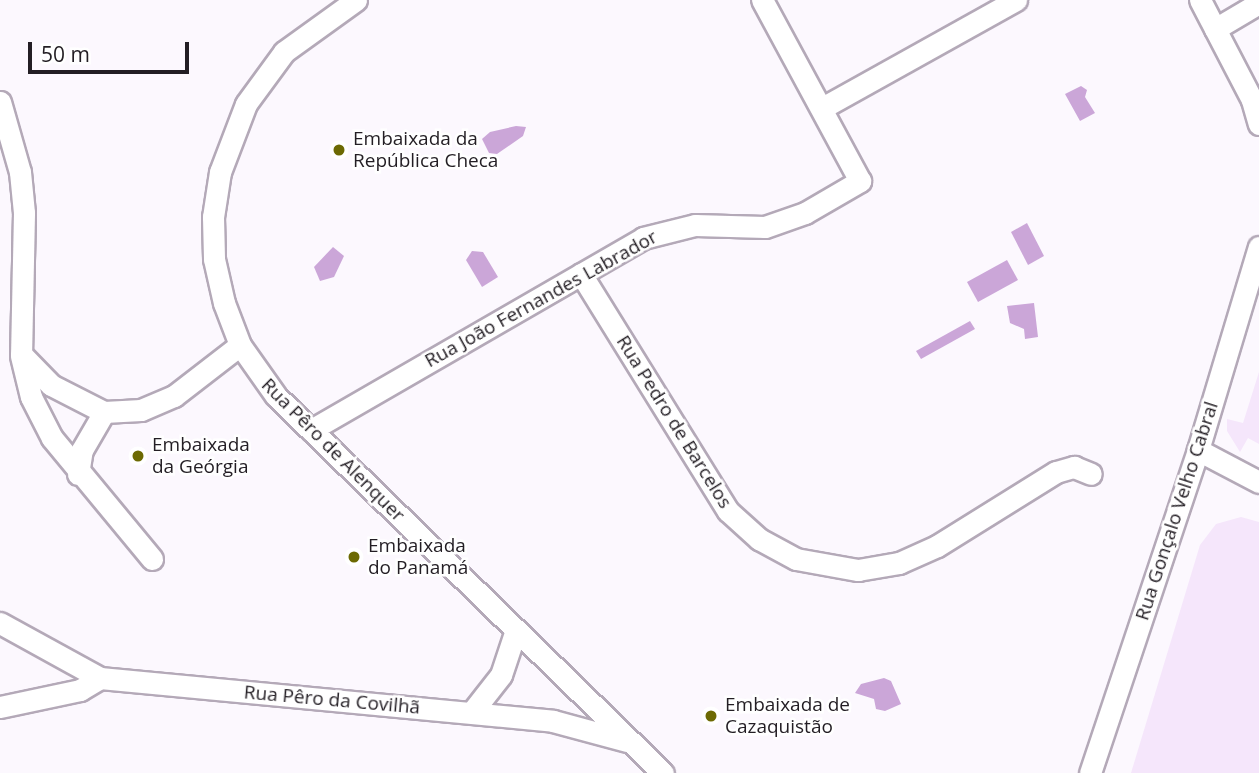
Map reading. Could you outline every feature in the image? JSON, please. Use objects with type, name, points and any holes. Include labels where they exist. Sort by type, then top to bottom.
[{"type":"street","name":"Rua Pêro de Alenquer","points":[[356,0],[284,52],[246,104],[220,172],[213,217],[214,259],[224,303],[240,345],[276,396],[632,743]]},
{"type":"street","points":[[762,0],[822,108],[1016,0]]},
{"type":"street","points":[[1200,0],[1259,124]]},
{"type":"street","points":[[1216,29],[1259,3]]},
{"type":"street","points":[[0,102],[20,173],[24,213],[21,354],[31,397],[52,438],[78,474],[152,559]]},
{"type":"street","name":"Rua João Fernandes Labrador","points":[[311,430],[581,274],[660,232],[695,225],[765,227],[805,214],[860,181],[822,108]]},
{"type":"street","name":"Rua Gonçalo Velho Cabral","points":[[1090,773],[1198,450],[1259,247]]},
{"type":"street","name":"Rua Pedro de Barcelos","points":[[581,274],[729,511],[759,539],[796,559],[858,570],[899,563],[937,546],[1056,472],[1074,467],[1091,474]]},
{"type":"street","points":[[21,354],[51,385],[104,412],[141,410],[174,396],[240,345]]},
{"type":"street","points":[[78,474],[86,440],[104,412]]},
{"type":"street","points":[[1198,450],[1259,482]]},
{"type":"street","name":"Rua Pêro da Covilhã","points":[[0,623],[100,678],[553,721],[632,743],[663,773]]},
{"type":"street","points":[[471,712],[501,675],[516,630]]},
{"type":"street","points":[[0,707],[80,690],[100,678]]},
{"type":"shaded area","points":[[1081,86],[1087,90],[1085,97],[1095,113],[1080,121],[1065,94]]},
{"type":"shaded area","points":[[516,126],[526,127],[523,136],[497,154],[489,153],[482,139],[490,132]]},
{"type":"shaded area","points":[[1027,223],[1044,256],[1028,265],[1011,232]]},
{"type":"shaded area","points":[[333,247],[344,256],[334,277],[320,281],[314,267]]},
{"type":"shaded area","points":[[472,251],[483,252],[498,277],[482,287],[466,260]]},
{"type":"shaded area","points":[[1007,260],[1018,280],[978,302],[967,282]]},
{"type":"shaded area","points":[[1034,303],[1038,337],[1025,339],[1024,329],[1010,323],[1007,306]]},
{"type":"shaded area","points":[[970,321],[975,329],[921,359],[916,351]]},
{"type":"shaded area","points":[[1259,372],[1259,444],[1248,438],[1240,452],[1227,431],[1227,419],[1243,423]]},
{"type":"shaded area","points":[[1241,517],[1259,522],[1259,773],[1131,773],[1200,545],[1216,524]]},
{"type":"shaded area","points":[[884,678],[891,681],[901,704],[885,711],[876,709],[874,699],[855,693],[861,684]]},
{"type":"place","name":"Embaixada da República Checa","points":[[339,150]]},
{"type":"place","name":"Embaixada da Geórgia","points":[[138,456]]},
{"type":"place","name":"Embaixada do Panamá","points":[[354,557]]},
{"type":"place","name":"Embaixada de Cazaquistão","points":[[711,716]]}]
